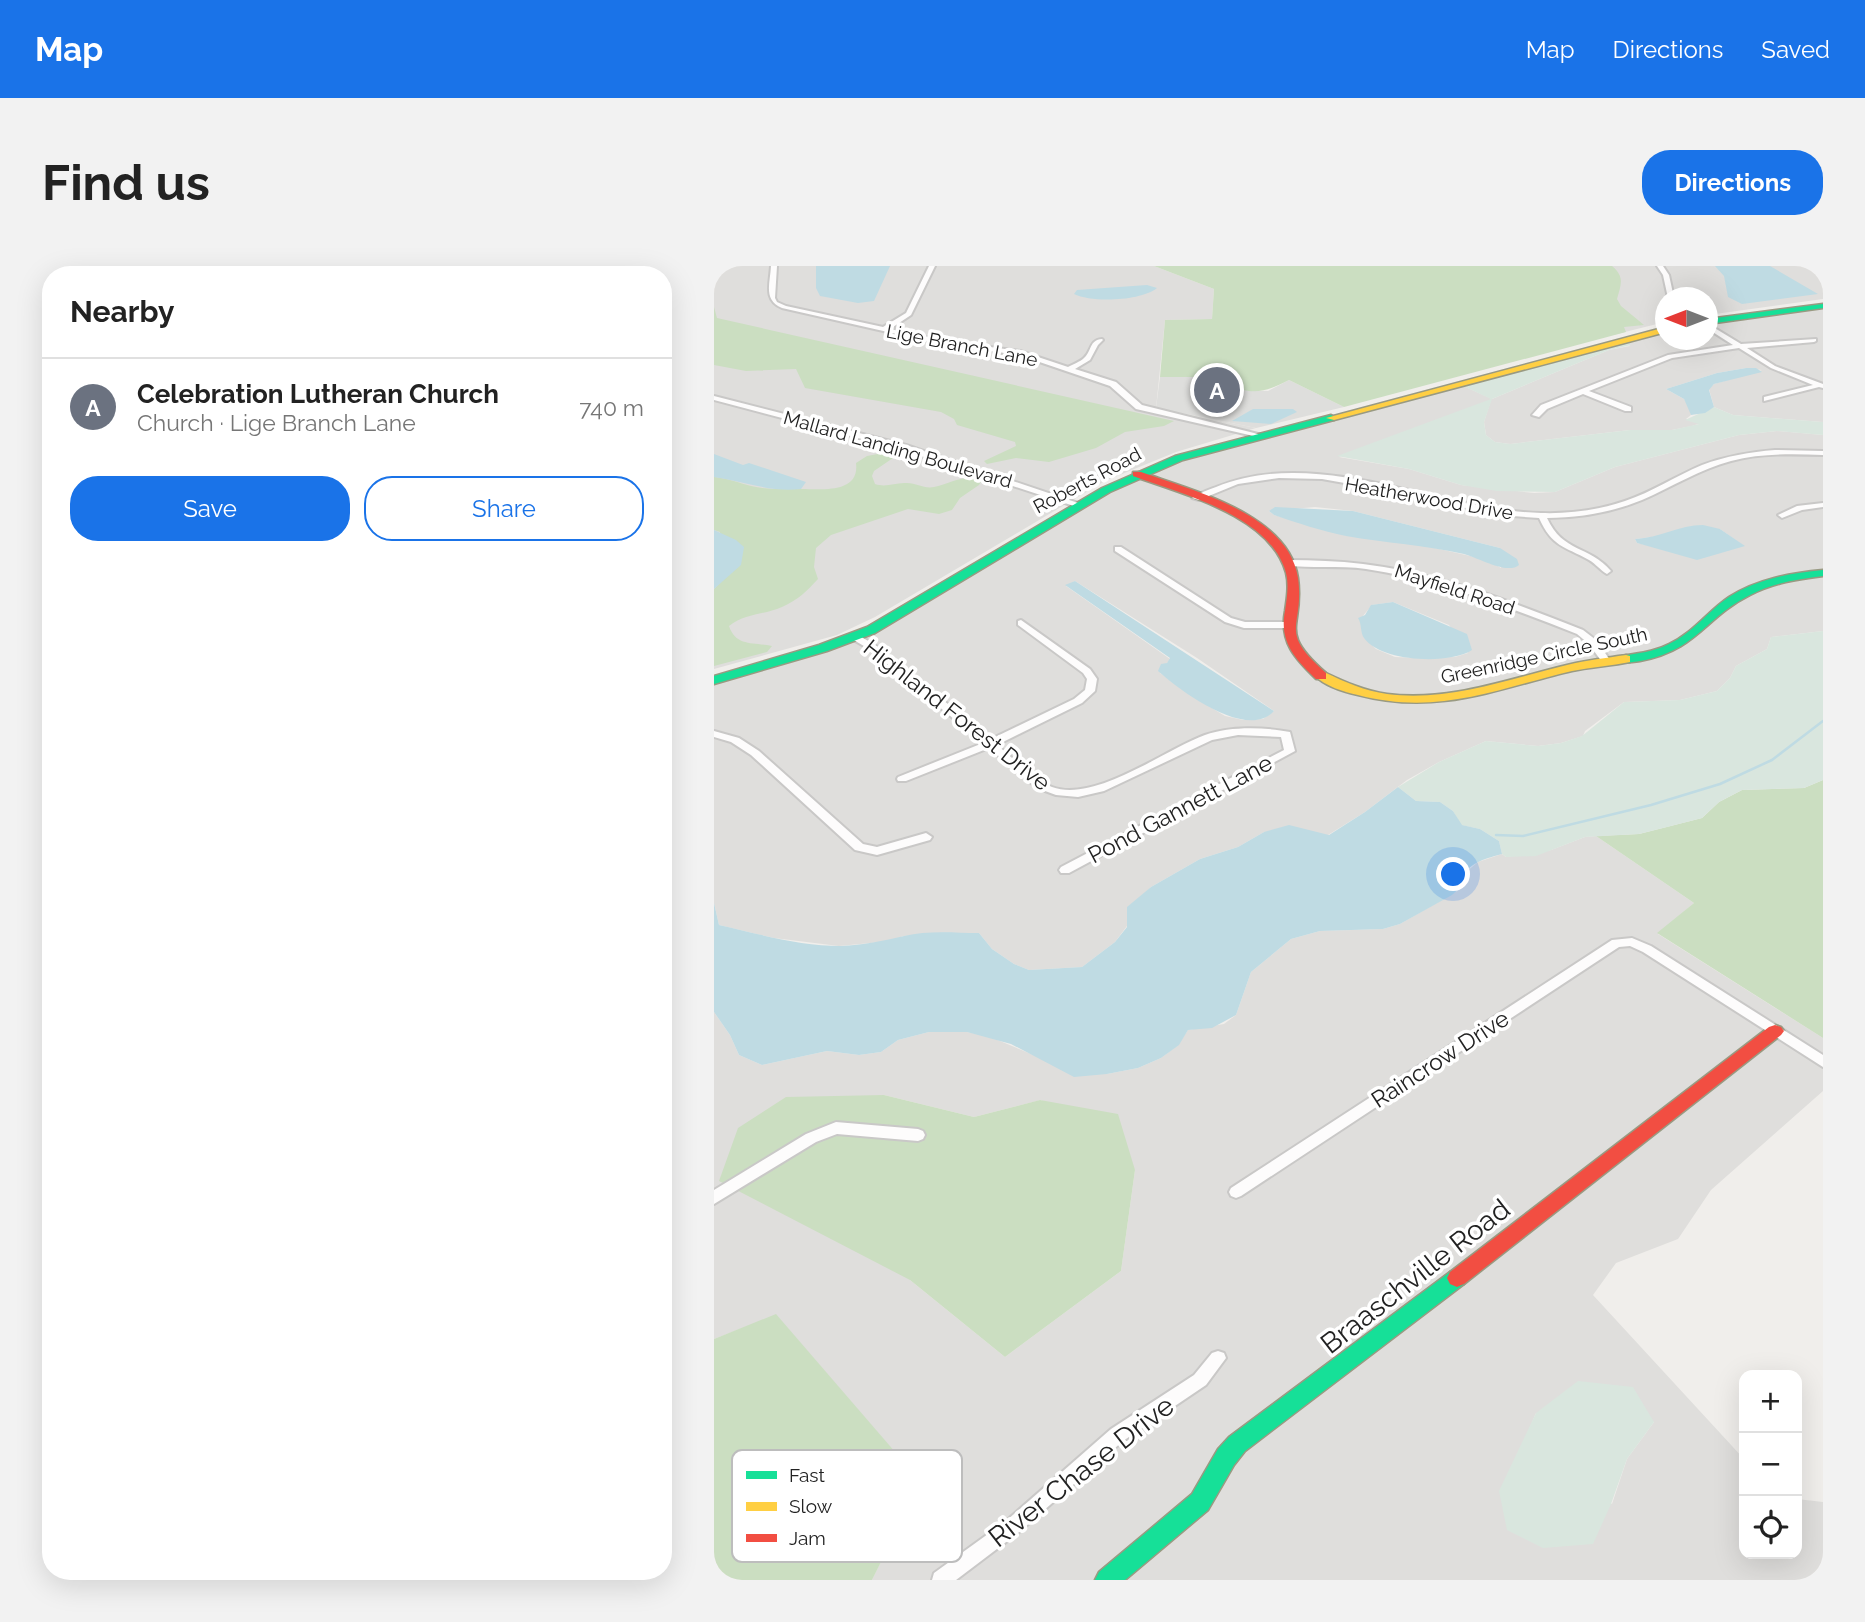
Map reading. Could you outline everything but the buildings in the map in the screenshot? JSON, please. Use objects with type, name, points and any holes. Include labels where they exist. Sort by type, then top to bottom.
[{"type":"street","name":"Lige Branch Lane","points":[[774,266],[772,298],[778,305],[946,342],[1010,350],[1118,387],[1139,407],[1258,435]]},
{"type":"street","points":[[885,330],[909,314],[932,266]]},
{"type":"street","points":[[1660,266],[1666,275],[1669,287]]},
{"type":"street","points":[[1718,321],[1823,306]]},
{"type":"street","points":[[1718,329],[1784,372],[1821,385]]},
{"type":"street","points":[[1718,331],[1736,346]]},
{"type":"street","name":"Roberts Road","points":[[714,680],[855,637],[889,621],[1080,505],[1138,474],[1201,450],[1655,332]]},
{"type":"street","points":[[1536,415],[1544,407],[1670,356],[1736,346],[1748,349],[1814,340]]},
{"type":"street","points":[[1069,369],[1088,359],[1095,344],[1100,341]]},
{"type":"street","points":[[1767,399],[1821,385]]},
{"type":"street","points":[[1581,391],[1628,409]]},
{"type":"street","name":"Mallard Landing Boulevard","points":[[714,398],[894,444],[1080,505]]},
{"type":"street","name":"Heatherwood Drive","points":[[1196,498],[1218,487],[1244,480],[1299,476],[1389,489],[1486,511],[1542,516],[1618,505],[1718,462],[1741,456],[1780,452],[1823,453]]},
{"type":"street","points":[[1118,549],[1228,620],[1244,625],[1286,625],[1294,594],[1288,563],[1274,543],[1235,514],[1138,474]]},
{"type":"street","points":[[1783,515],[1800,508],[1823,505]]},
{"type":"street","points":[[1542,516],[1555,540],[1596,561],[1606,571]]},
{"type":"street","name":"Mayfield Road","points":[[1288,563],[1356,564],[1415,574],[1580,632],[1593,642],[1605,660]]},
{"type":"street","name":"Greenridge Circle South","points":[[1286,625],[1290,646],[1311,670],[1347,688],[1395,699],[1428,701],[1460,698],[1605,660],[1670,649],[1685,641],[1725,606],[1756,587],[1791,576],[1823,573]]},
{"type":"street","points":[[902,779],[990,744],[1078,701],[1090,691],[1092,685],[1087,671],[1021,623]]},
{"type":"street","name":"Highland Forest Drive","points":[[855,637],[872,647],[1041,786],[1070,794],[1100,789],[1197,741],[1222,734],[1286,734],[1290,745]]},
{"type":"street","points":[[714,734],[735,740],[755,753],[859,847],[877,851],[926,837]]},
{"type":"street","name":"Pond Gannett Lane","points":[[1065,870],[1290,751],[1290,745]]},
{"type":"street","name":"Raincrow Drive","points":[[1236,1192],[1613,944],[1632,942],[1647,949],[1775,1031]]},
{"type":"street","points":[[1775,1031],[1823,1062]]},
{"type":"street","name":"Braaschville Road","points":[[1107,1580],[1200,1502],[1210,1489],[1216,1470],[1237,1444],[1398,1324],[1775,1031]]},
{"type":"street","points":[[714,1198],[811,1138],[836,1128],[918,1135]]},
{"type":"street","name":"River Chase Drive","points":[[941,1580],[1012,1527],[1117,1435],[1200,1380],[1218,1359]]},
{"type":"shaded area","points":[[714,266],[1154,266],[1214,289],[1212,319],[1165,320],[1156,408],[1256,428],[1176,452],[1105,481],[875,617],[837,635],[714,669]]},
{"type":"shaded area","points":[[1551,266],[1823,266],[1823,299],[1718,314],[1718,287],[1655,287],[1655,324],[1613,335]]},
{"type":"shaded area","points":[[1823,307],[1823,422],[1733,415],[1714,407],[1709,389],[1714,384],[1762,370],[1746,368],[1717,373],[1666,389],[1684,399],[1690,408],[1691,415],[1686,419],[1701,423],[1692,426],[1672,430],[1630,430],[1510,444],[1495,442],[1486,435],[1484,422],[1491,400],[1339,457],[1409,469],[1461,485],[1534,493],[1555,492],[1615,467],[1739,435],[1777,431],[1823,435],[1823,631],[1771,637],[1767,649],[1736,666],[1730,678],[1717,691],[1680,700],[1624,702],[1585,731],[1583,736],[1538,746],[1486,741],[1407,780],[1365,812],[1328,835],[1264,832],[1238,847],[1200,859],[1151,887],[1128,910],[1127,926],[1115,942],[1082,967],[1029,970],[1014,964],[992,949],[979,933],[903,936],[892,941],[839,946],[774,938],[719,925],[714,903],[714,683],[826,650],[1084,506],[1160,467],[1459,384],[1492,399],[1609,350],[1630,346],[1627,342],[1655,333],[1655,350],[1718,350],[1718,323]],"holes":[[[1315,507],[1353,511],[1500,548],[1501,568],[1488,560],[1426,546],[1345,535],[1274,515],[1269,511]],[[1720,529],[1744,546],[1660,548],[1637,543],[1635,539]],[[1075,581],[1197,658],[1274,711],[1263,719],[1243,720],[1225,716],[1197,699],[1160,673],[1170,659],[1066,586]],[[1393,602],[1449,625],[1468,653],[1455,657],[1417,658],[1395,657],[1376,649],[1364,637],[1362,617],[1372,605]]]},
{"type":"shaded area","points":[[1627,342],[1631,345],[1609,350],[1492,399],[1484,422],[1486,435],[1495,442],[1510,444],[1630,430],[1672,430],[1699,424],[1685,420],[1714,407],[1733,415],[1823,422],[1823,435],[1777,431],[1739,435],[1615,467],[1555,492],[1497,491],[1461,485],[1409,469],[1337,456],[1491,399],[1459,384]]},
{"type":"shaded area","points":[[1160,377],[1231,377],[1236,379],[1243,390],[1268,391],[1289,380],[1344,407],[1256,428],[1156,408]]},
{"type":"shaded area","points":[[1823,631],[1823,780],[1804,788],[1742,790],[1719,802],[1702,818],[1639,834],[1585,837],[1536,856],[1506,857],[1502,854],[1499,841],[1480,829],[1461,825],[1453,811],[1440,802],[1416,801],[1398,787],[1439,762],[1486,741],[1538,746],[1561,743],[1582,736],[1624,702],[1680,700],[1717,691],[1730,678],[1736,666],[1767,649],[1771,637]]},
{"type":"shaded area","points":[[1596,836],[1694,903],[1658,934],[1823,1038],[1823,1091],[1711,1190],[1678,1239],[1616,1263],[1593,1295],[1739,1454],[1739,1559],[1802,1559],[1802,1500],[1823,1502],[1823,1580],[872,1580],[881,1562],[962,1562],[962,1450],[892,1450],[776,1315],[714,1339],[714,1012],[730,1035],[739,1055],[762,1065],[827,1051],[859,1055],[881,1052],[898,1040],[929,1032],[967,1032],[988,1036],[1036,1056],[1107,1074],[1138,1068],[1161,1058],[1178,1045],[1188,1030],[1224,1024],[1236,1015],[1251,972],[1291,939],[1320,931],[1383,929],[1400,924],[1459,890],[1465,873],[1478,862],[1502,854],[1506,857],[1551,850],[1585,837]],"holes":[[[884,1095],[974,1117],[1041,1100],[1135,1170],[1121,1271],[1005,1357],[910,1280]],[[1536,1413],[1654,1422],[1627,1459],[1612,1504],[1523,1443]]]},
{"type":"shaded area","points":[[1578,1381],[1633,1387],[1654,1422],[1627,1459],[1593,1544],[1543,1548],[1507,1530],[1499,1491],[1536,1413]]},
{"type":"green space","points":[[1154,266],[1612,266],[1620,277],[1617,299],[1621,306],[1644,325],[1624,327],[1626,332],[1344,407],[1289,380],[1272,388],[1256,391],[1243,390],[1236,379],[1231,377],[1160,377],[1165,320],[1212,319],[1214,289]]},
{"type":"green space","points":[[714,307],[717,318],[1174,421],[1164,426],[1125,432],[1096,448],[1049,462],[1016,458],[987,464],[984,461],[1016,446],[1015,442],[957,425],[954,419],[941,412],[805,388],[796,369],[746,371],[714,365]]},
{"type":"green space","points":[[894,453],[893,458],[874,471],[872,476],[875,484],[907,483],[930,487],[963,479],[982,480],[960,498],[952,510],[939,514],[908,509],[831,535],[816,548],[814,567],[818,579],[806,591],[782,607],[742,619],[729,626],[741,641],[772,646],[767,652],[714,666],[714,589],[720,583],[720,532],[714,530],[714,477],[764,488],[838,488],[852,480],[856,473],[856,463],[867,456]]},
{"type":"green space","points":[[1823,780],[1823,1038],[1657,933],[1694,903],[1596,836],[1639,834],[1702,818],[1719,802],[1742,790],[1804,788]]},
{"type":"green space","points":[[884,1095],[974,1117],[1040,1100],[1118,1114],[1135,1170],[1121,1271],[1005,1357],[910,1280],[719,1181],[738,1128],[786,1097]]},
{"type":"green space","points":[[776,1314],[893,1450],[732,1450],[732,1562],[881,1562],[872,1580],[714,1580],[714,1339]]},
{"type":"water","points":[[816,266],[890,266],[874,301],[858,303],[820,296],[816,288]]},
{"type":"water","points":[[1715,266],[1770,266],[1818,294],[1742,304],[1728,297],[1724,276]]},
{"type":"water","points":[[1147,285],[1157,288],[1128,298],[1092,299],[1074,294],[1077,290]]},
{"type":"water","points":[[1756,368],[1762,372],[1714,384],[1709,390],[1714,407],[1705,413],[1691,415],[1684,399],[1666,389],[1717,373]]},
{"type":"water","points":[[1253,409],[1293,409],[1297,412],[1271,424],[1232,421]]},
{"type":"water","points":[[714,454],[806,482],[801,489],[790,490],[714,477]]},
{"type":"water","points":[[1275,507],[1353,511],[1500,548],[1517,559],[1519,565],[1514,568],[1500,567],[1464,554],[1337,534],[1274,515],[1269,511]]},
{"type":"water","points":[[1703,525],[1720,529],[1745,546],[1697,560],[1637,543],[1635,539],[1686,527]]},
{"type":"water","points":[[714,530],[736,540],[744,547],[741,565],[714,589]]},
{"type":"water","points":[[1075,581],[1274,711],[1262,719],[1232,717],[1214,710],[1182,690],[1158,671],[1161,664],[1167,663],[1170,658],[1065,585]]},
{"type":"water","points":[[1393,602],[1467,634],[1472,650],[1448,658],[1416,659],[1385,652],[1373,646],[1364,638],[1358,618],[1365,615],[1371,605]]},
{"type":"water","points":[[1398,787],[1416,801],[1440,802],[1453,811],[1462,825],[1480,829],[1499,841],[1502,854],[1475,864],[1466,871],[1458,889],[1452,895],[1400,924],[1383,929],[1320,931],[1291,939],[1251,972],[1236,1015],[1212,1028],[1188,1030],[1179,1045],[1161,1058],[1138,1068],[1074,1077],[1011,1044],[967,1032],[929,1032],[898,1040],[881,1052],[859,1055],[827,1051],[762,1065],[739,1055],[730,1035],[714,1012],[714,903],[719,925],[795,942],[841,946],[922,933],[979,933],[992,949],[1014,964],[1029,970],[1082,967],[1115,942],[1127,927],[1127,907],[1151,887],[1200,859],[1238,847],[1264,832],[1289,825],[1329,835]]},
{"type":"waterway","points":[[1496,835],[1523,836],[1651,805],[1720,784],[1772,760],[1823,721]]},
{"type":"traffic: fast","points":[[1718,321],[1823,306]]},
{"type":"traffic: fast","points":[[714,680],[823,648],[871,630],[1106,490],[1179,458],[1331,418]]},
{"type":"traffic: fast","points":[[1626,659],[1674,647],[1728,603],[1755,588],[1788,578],[1823,573]]},
{"type":"traffic: fast","points":[[1107,1580],[1200,1502],[1226,1457],[1237,1444],[1457,1278]]},
{"type":"traffic: slow","points":[[1331,418],[1655,332]]},
{"type":"traffic: slow","points":[[1321,676],[1354,690],[1384,698],[1413,701],[1470,694],[1570,668],[1626,659]]},
{"type":"traffic: jam","points":[[1137,474],[1218,504],[1257,526],[1273,540],[1285,556],[1292,574],[1289,631],[1292,644],[1302,659],[1321,676]]},
{"type":"traffic: jam","points":[[1457,1278],[1775,1031]]},
{"type":"place","name":"Celebration Lutheran Church","points":[[1217,390]]}]
